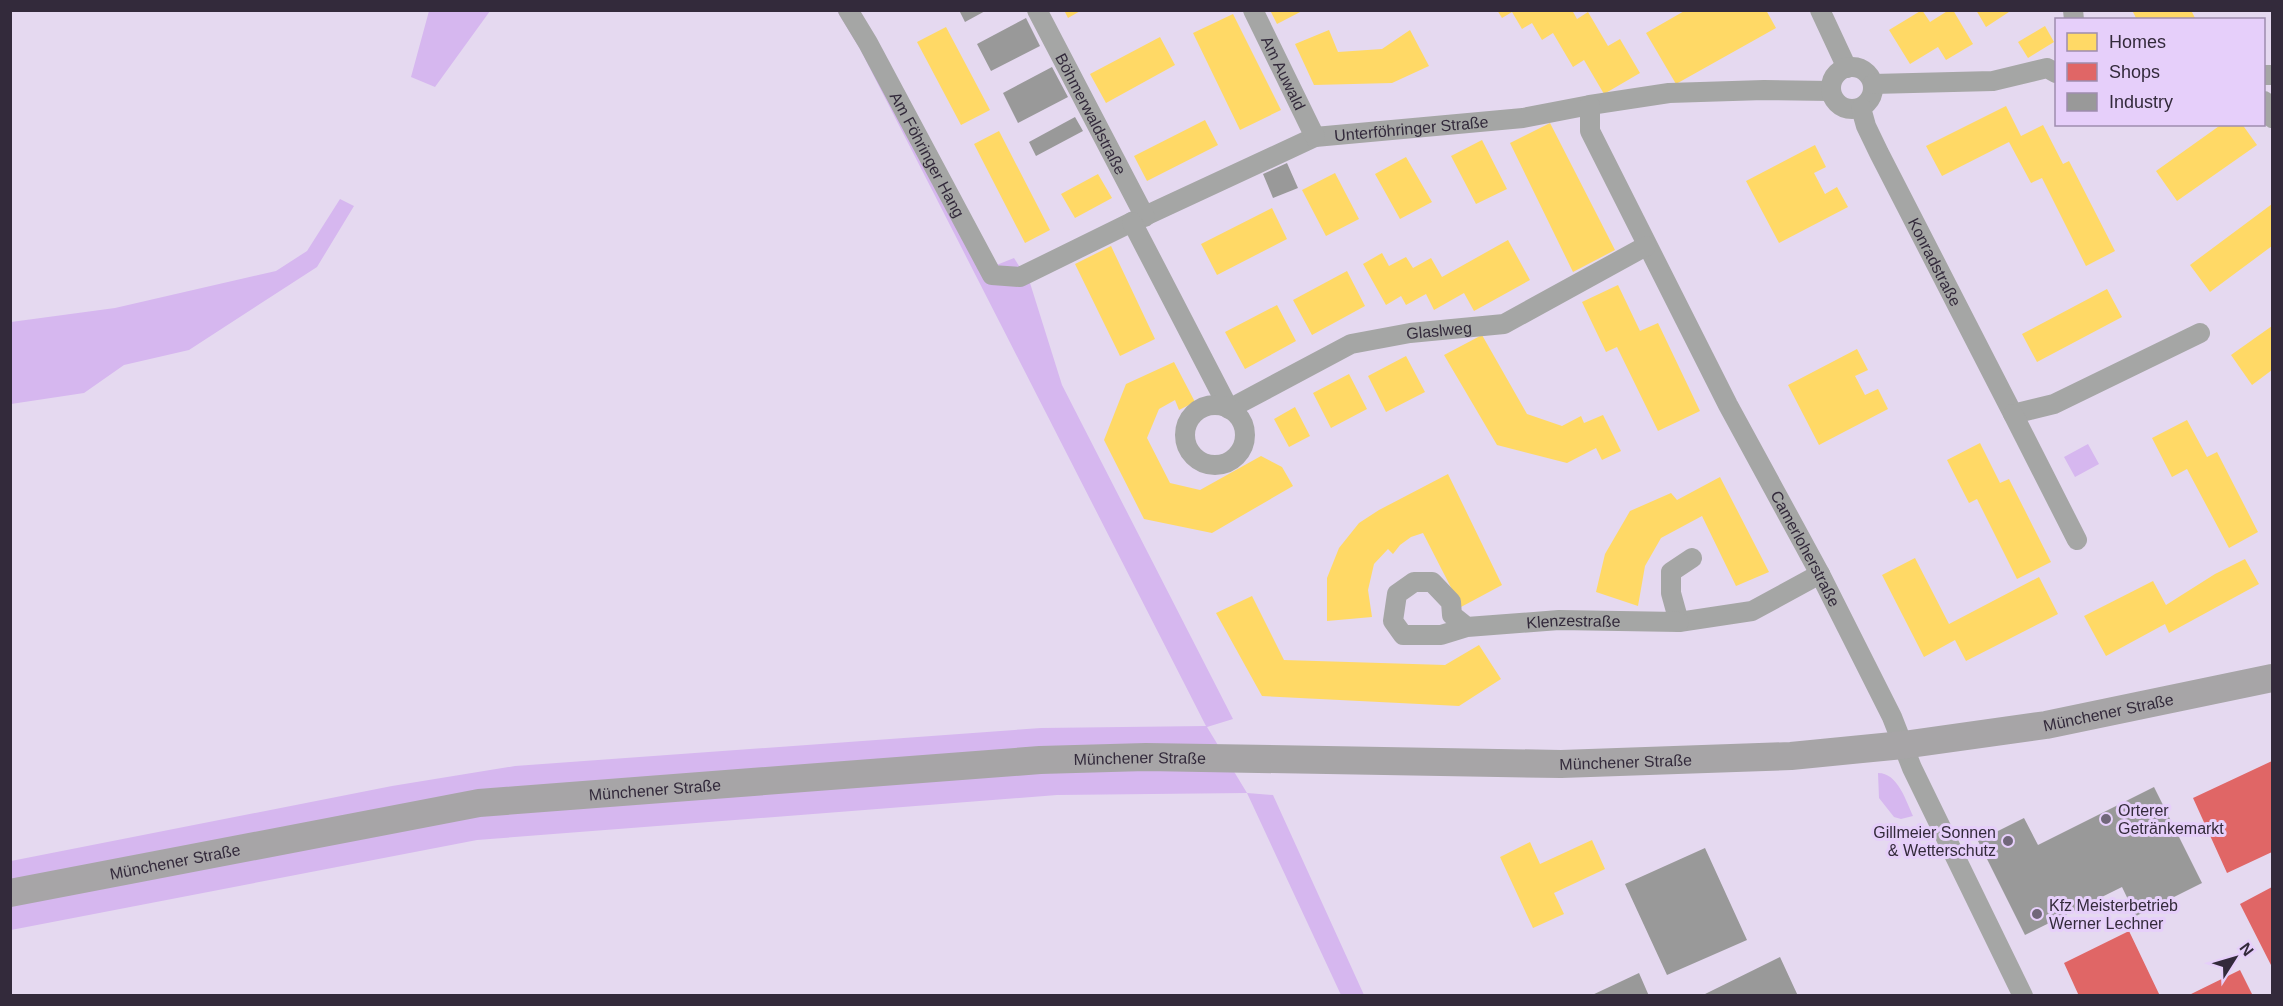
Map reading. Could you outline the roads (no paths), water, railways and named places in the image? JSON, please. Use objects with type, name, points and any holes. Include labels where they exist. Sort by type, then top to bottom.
[{"type":"main road","name":"Münchener Straße","points":[[10,893],[479,802],[1040,760],[1146,757],[1561,764],[1791,756],[1903,746],[2046,725],[2272,678]]},
{"type":"street","name":"Am Föhringer Hang","points":[[848,10],[874,54],[992,275],[1020,277]]},
{"type":"street","name":"Böhmerwaldstraße","points":[[1037,10],[1138,219]]},
{"type":"street","name":"Am Auwald","points":[[1253,10],[1315,137]]},
{"type":"street","points":[[1820,10],[1846,68]]},
{"type":"street","points":[[1873,84],[1993,81],[2053,66]]},
{"type":"street","points":[[1846,68],[1866,72],[1873,84],[1871,98],[1861,108],[1855,110],[1842,107],[1833,98],[1831,91],[1832,79],[1846,68]]},
{"type":"street","name":"Unterföhringer Straße","points":[[1020,277],[1138,219],[1315,137],[1523,118],[1669,93],[1764,90],[1831,91]]},
{"type":"street","points":[[2265,103],[2272,118]]},
{"type":"street","name":"Camerloherstraße","points":[[1590,105],[1590,132],[1728,405],[1820,574],[1892,717],[1912,768],[2023,996]]},
{"type":"street","name":"Konradstraße","points":[[1861,108],[1866,126],[1879,153],[2077,540]]},
{"type":"street","name":"Glaslweg","points":[[1138,219],[1229,409],[1351,344],[1410,333],[1504,324],[1646,246]]},
{"type":"street","points":[[2013,414],[2054,404],[2200,333]]},
{"type":"street","points":[[1679,622],[1671,592],[1671,572],[1692,558]]},
{"type":"street","name":"Klenzestraße","points":[[1467,627],[1559,620],[1679,622],[1752,610],[1820,574]]},
{"type":"place","name":"Orterer Getränkemarkt","points":[[2106,819]]},
{"type":"place","name":"Gillmeier Sonnen & Wetterschutz","points":[[2008,841]]},
{"type":"place","name":"Kfz Meisterbetrieb Werner Lechner","points":[[2037,914]]}]
